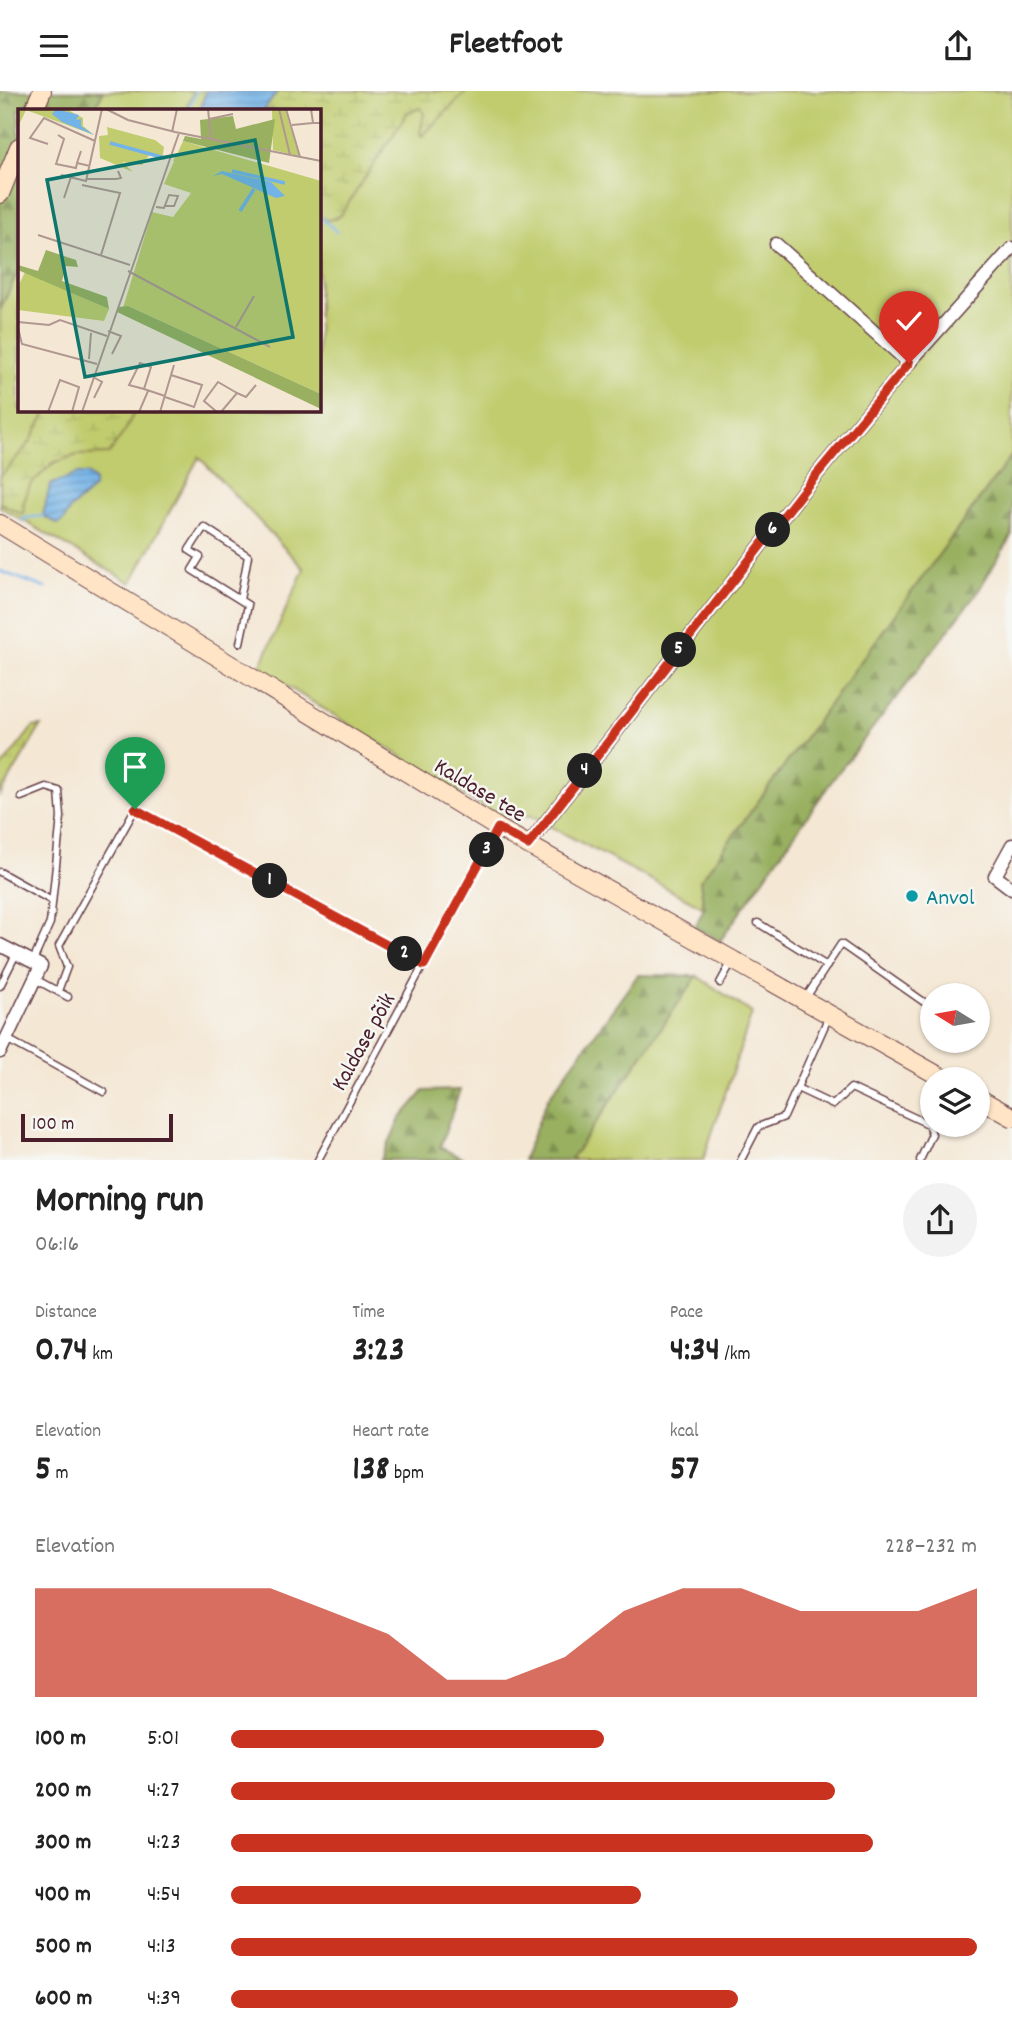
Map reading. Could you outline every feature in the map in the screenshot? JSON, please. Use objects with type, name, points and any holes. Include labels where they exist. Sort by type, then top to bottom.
[{"type":"street","points":[[34,109],[42,91]]},
{"type":"street","points":[[0,194],[18,149]]},
{"type":"street","points":[[776,244],[909,363]]},
{"type":"street","points":[[528,845],[787,512],[909,363],[1012,248]]},
{"type":"street","name":"Kaldase tee","points":[[0,524],[498,828],[923,1067]]},
{"type":"street","points":[[1012,845],[995,876],[1012,888]]},
{"type":"street","points":[[0,945],[41,966],[0,1052]]},
{"type":"street","points":[[990,1105],[1012,1117]]},
{"type":"lane","points":[[240,600],[248,556],[204,527],[189,550],[200,557],[192,571],[248,605],[240,643]]},
{"type":"lane","points":[[21,797],[46,787],[59,791],[61,817],[50,923],[33,961]]},
{"type":"lane","points":[[58,991],[67,967],[59,946],[135,809],[424,965]]},
{"type":"lane","name":"Kaldase põik","points":[[318,1160],[498,828]]},
{"type":"lane","points":[[0,872],[52,901]]},
{"type":"lane","points":[[758,923],[827,966]]},
{"type":"lane","points":[[804,1000],[841,944],[920,999]]},
{"type":"lane","points":[[0,986],[17,952]]},
{"type":"lane","points":[[720,983],[732,961]]},
{"type":"lane","points":[[35,979],[68,997]]},
{"type":"lane","points":[[741,1160],[758,1126],[783,1117],[829,1014]]},
{"type":"lane","points":[[6,1039],[104,1092]]},
{"type":"lane","points":[[797,1088],[833,1105],[851,1088],[920,1116]]},
{"type":"lane","points":[[920,1160],[931,1137]]},
{"type":"green space","points":[[0,91],[103,91],[94,109],[18,109],[18,271],[0,310]]},
{"type":"green space","points":[[103,91],[1012,91],[1012,455],[700,881],[704,908],[531,816],[500,817],[259,669],[304,569],[199,457],[131,583],[0,507],[0,310],[18,271],[18,411],[320,411],[320,109],[94,109]]},
{"type":"green space","points":[[194,91],[467,91],[422,136],[420,134],[424,114],[421,108],[408,112],[340,216],[329,220],[320,218],[320,109],[185,109]]},
{"type":"green space","points":[[47,411],[135,411],[109,454],[77,455],[53,463],[30,485],[23,514],[0,503],[0,477],[30,442]]},
{"type":"green space","points":[[1012,455],[1012,535],[977,593],[834,778],[720,941],[695,927],[704,908],[700,881]]},
{"type":"green space","points":[[41,726],[0,795],[0,769],[33,727]]},
{"type":"green space","points":[[638,975],[697,976],[570,1160],[523,1160],[548,1098]]},
{"type":"green space","points":[[697,976],[752,1013],[703,1160],[570,1160]]},
{"type":"green space","points":[[460,1090],[440,1147],[465,1160],[381,1160],[400,1119],[424,1091]]},
{"type":"water","points":[[206,91],[278,91],[265,109],[200,109]]},
{"type":"water","points":[[77,474],[87,474],[94,480],[94,488],[70,509],[64,520],[58,524],[43,516],[50,485]]},
{"type":"waterway","points":[[188,109],[196,91]]},
{"type":"waterway","points":[[320,217],[337,232]]},
{"type":"waterway","points":[[22,521],[25,518],[43,516]]},
{"type":"waterway","points":[[0,571],[45,588]]},
{"type":"place","name":"Anvol","points":[[912,896]]},
{"type":"route","points":[[135,809],[424,965],[498,828],[528,845],[803,491],[909,363]]}]
